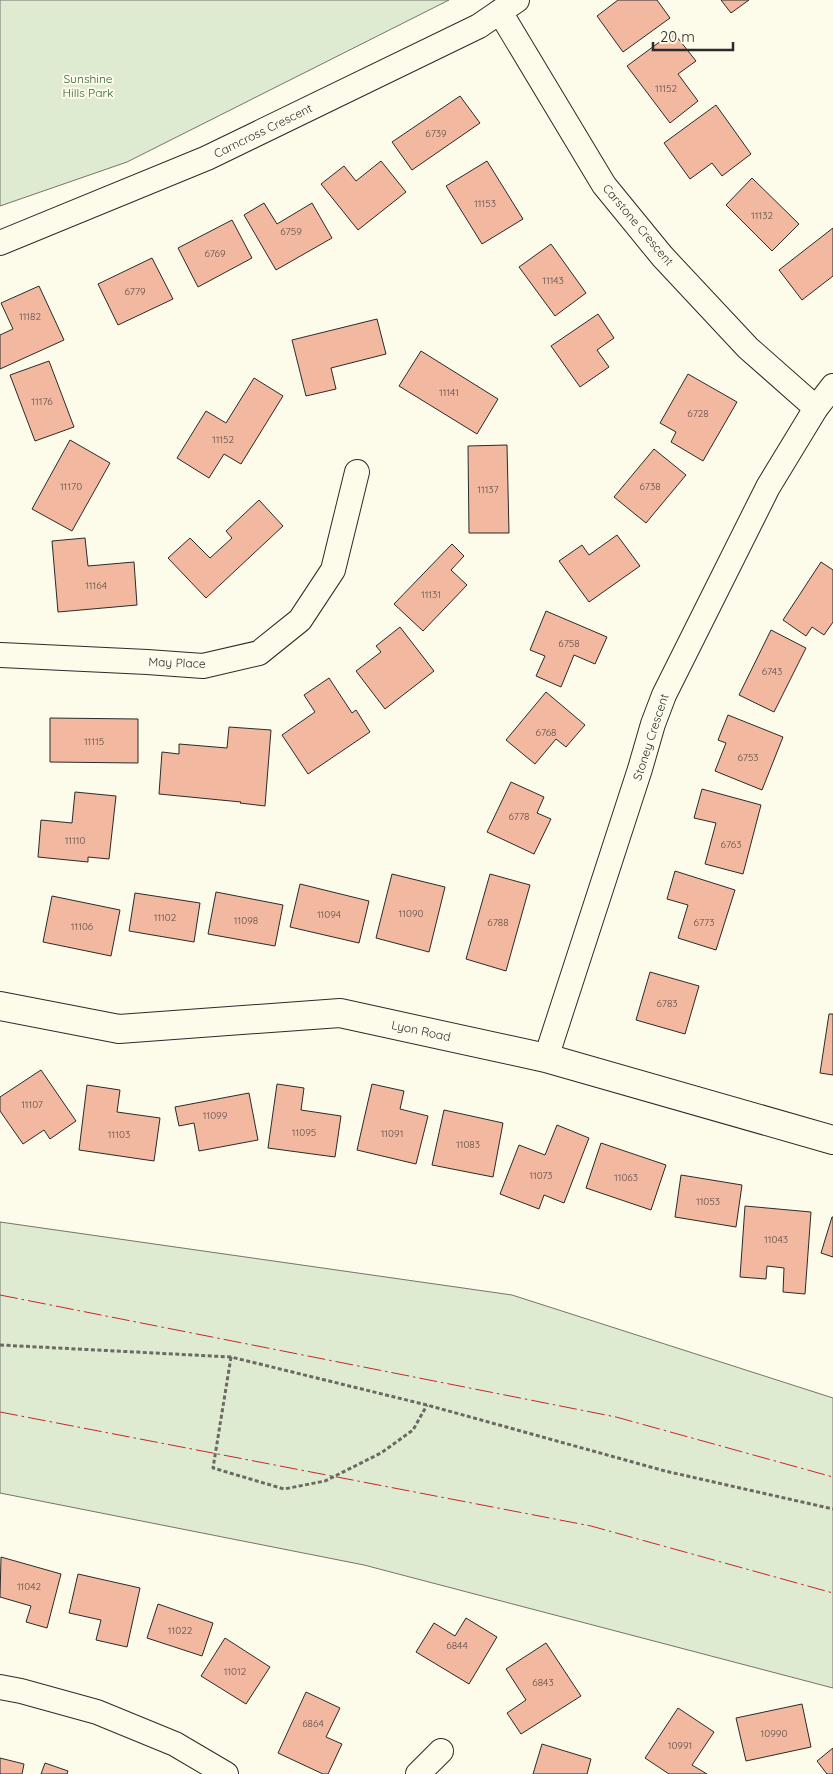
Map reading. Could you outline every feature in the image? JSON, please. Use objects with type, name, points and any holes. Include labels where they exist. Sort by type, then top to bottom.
[{"type":"street","name":"Carncross Crescent","points":[[0,243],[207,158],[470,30],[508,6]]},
{"type":"street","name":"Carstone Crescent","points":[[508,6],[604,185],[662,256],[748,348],[816,408]]},
{"type":"street","name":"Stoney Crescent","points":[[546,1058],[664,695],[768,488],[816,408],[833,386]]},
{"type":"street","name":"May Place","points":[[0,655],[203,666],[259,652],[300,620],[333,570],[357,472]]},
{"type":"street","name":"Lyon Road","points":[[0,1006],[119,1029],[340,1013],[546,1058],[833,1140]]},
{"type":"street","points":[[0,1687],[22,1691],[97,1712],[175,1744],[226,1774]]},
{"type":"street","points":[[418,1774],[441,1751]]},
{"type":"path","points":[[0,1345],[231,1357],[427,1405],[665,1471],[833,1509]]},
{"type":"path","points":[[231,1357],[213,1468],[284,1489],[325,1481],[381,1453],[413,1430],[427,1405]]},
{"type":"green space","name":"Sunshine Hills Park","points":[[0,0],[449,0],[127,162],[0,206]]},
{"type":"green space","points":[[0,1222],[512,1295],[833,1398],[833,1688],[364,1565],[0,1493]]},
{"type":"building","points":[[618,0],[657,0],[670,18],[623,52],[597,16]]},
{"type":"building","points":[[721,0],[749,0],[731,13]]},
{"type":"building","points":[[673,32],[696,61],[678,74],[698,101],[670,123],[627,66]]},
{"type":"building","points":[[460,96],[480,123],[412,170],[392,142]]},
{"type":"building","points":[[716,105],[751,154],[722,176],[712,163],[690,179],[664,143]]},
{"type":"building","points":[[381,161],[406,192],[358,230],[321,184],[344,166],[356,181]]},
{"type":"building","points":[[487,161],[523,219],[482,244],[446,186]]},
{"type":"building","points":[[752,178],[799,224],[772,251],[726,205]]},
{"type":"building","points":[[264,203],[277,224],[312,203],[332,238],[276,270],[244,215]]},
{"type":"building","points":[[232,220],[252,258],[198,287],[178,248]]},
{"type":"building","points":[[833,228],[833,276],[802,300],[779,270]]},
{"type":"building","points":[[551,244],[586,293],[555,316],[519,267]]},
{"type":"building","points":[[152,258],[173,299],[118,325],[98,284]]},
{"type":"building","points":[[39,286],[64,340],[0,369],[0,335],[13,329],[1,303]]},
{"type":"building","points":[[598,314],[614,338],[597,350],[609,367],[580,387],[551,346]]},
{"type":"building","points":[[377,319],[386,354],[331,368],[336,389],[306,396],[292,340]]},
{"type":"building","points":[[421,351],[498,399],[477,434],[399,386]]},
{"type":"building","points":[[49,361],[74,427],[35,441],[10,375]]},
{"type":"building","points":[[688,374],[737,402],[703,461],[671,442],[676,432],[660,423]]},
{"type":"building","points":[[254,378],[283,396],[241,464],[224,454],[209,478],[177,458],[206,411],[226,423]]},
{"type":"building","points":[[70,440],[110,463],[72,531],[32,509]]},
{"type":"building","points":[[507,445],[509,533],[469,533],[468,446]]},
{"type":"building","points":[[654,449],[686,475],[646,523],[614,497]]},
{"type":"building","points":[[259,500],[283,526],[206,598],[168,558],[190,538],[210,558],[232,538],[226,531]]},
{"type":"building","points":[[617,535],[640,566],[589,602],[559,561],[582,545],[589,555]]},
{"type":"building","points":[[85,538],[88,566],[134,562],[137,605],[58,612],[52,541]]},
{"type":"building","points":[[452,544],[464,556],[451,570],[467,585],[423,631],[394,604]]},
{"type":"building","points":[[821,562],[833,570],[833,622],[824,635],[812,627],[806,636],[783,620]]},
{"type":"building","points":[[546,611],[607,637],[595,664],[574,655],[561,687],[536,676],[545,656],[530,650]]},
{"type":"building","points":[[400,627],[434,671],[385,709],[356,671],[381,652],[376,646]]},
{"type":"building","points":[[771,630],[806,648],[774,712],[739,695]]},
{"type":"building","points":[[329,678],[352,713],[356,710],[370,732],[308,774],[282,735],[315,712],[304,695]]},
{"type":"building","points":[[546,692],[585,725],[566,747],[556,739],[535,764],[506,740]]},
{"type":"building","points":[[728,715],[783,737],[762,790],[715,771],[726,743],[718,740]]},
{"type":"building","points":[[50,718],[138,719],[138,763],[50,762]]},
{"type":"building","points":[[229,727],[271,730],[265,806],[159,794],[162,752],[179,754],[179,744],[227,748]]},
{"type":"building","points":[[511,782],[544,797],[537,813],[551,819],[534,854],[487,832]]},
{"type":"building","points":[[702,789],[761,805],[743,874],[705,864],[716,823],[694,818]]},
{"type":"building","points":[[75,792],[116,796],[109,859],[88,857],[88,862],[38,857],[41,820],[72,823]]},
{"type":"building","points":[[675,871],[735,890],[716,950],[678,938],[688,905],[667,899]]},
{"type":"building","points":[[392,874],[445,887],[429,952],[376,938]]},
{"type":"building","points":[[490,874],[530,885],[506,971],[466,959]]},
{"type":"building","points":[[300,884],[369,901],[359,943],[290,927]]},
{"type":"building","points":[[216,892],[283,905],[275,946],[208,934]]},
{"type":"building","points":[[135,893],[200,903],[194,942],[129,931]]},
{"type":"building","points":[[52,896],[120,910],[111,956],[43,942]]},
{"type":"building","points":[[650,972],[699,986],[685,1034],[636,1020]]},
{"type":"building","points":[[829,1014],[833,1014],[833,1075],[820,1073]]},
{"type":"building","points":[[41,1070],[76,1121],[50,1139],[44,1130],[23,1144],[0,1111],[0,1097]]},
{"type":"building","points":[[277,1084],[304,1088],[301,1110],[341,1116],[335,1157],[268,1148]]},
{"type":"building","points":[[372,1084],[404,1091],[400,1109],[428,1116],[416,1164],[357,1150]]},
{"type":"building","points":[[87,1085],[120,1090],[117,1112],[160,1118],[154,1161],[79,1150]]},
{"type":"building","points":[[249,1093],[258,1140],[199,1151],[194,1123],[179,1126],[175,1107]]},
{"type":"building","points":[[444,1110],[503,1123],[493,1177],[432,1165]]},
{"type":"building","points":[[557,1125],[589,1138],[564,1203],[544,1195],[539,1209],[500,1194],[519,1145],[545,1155]]},
{"type":"building","points":[[601,1143],[666,1165],[651,1210],[586,1188]]},
{"type":"building","points":[[681,1175],[742,1185],[736,1227],[675,1217]]},
{"type":"building","points":[[745,1206],[811,1212],[805,1294],[783,1292],[784,1268],[767,1266],[766,1279],[740,1277]]},
{"type":"building","points":[[833,1217],[833,1257],[821,1253]]},
{"type":"building","points":[[1,1557],[61,1574],[47,1628],[26,1622],[31,1606],[0,1597]]},
{"type":"building","points":[[78,1574],[140,1588],[127,1647],[96,1640],[101,1620],[69,1613]]},
{"type":"building","points":[[158,1604],[213,1623],[202,1656],[147,1638]]},
{"type":"building","points":[[466,1618],[497,1637],[469,1684],[416,1652],[434,1623],[455,1636]]},
{"type":"building","points":[[225,1638],[270,1667],[246,1704],[201,1676]]},
{"type":"building","points":[[546,1643],[581,1696],[521,1734],[507,1713],[526,1700],[506,1669]]},
{"type":"building","points":[[306,1692],[340,1708],[326,1737],[342,1744],[328,1774],[323,1774],[278,1753]]},
{"type":"building","points":[[802,1704],[811,1747],[746,1761],[736,1718]]},
{"type":"building","points":[[678,1708],[714,1732],[692,1765],[707,1774],[669,1774],[645,1758]]},
{"type":"building","points":[[542,1744],[591,1759],[587,1774],[533,1774]]},
{"type":"building","points":[[833,1748],[833,1774],[827,1774],[817,1761]]},
{"type":"building","points":[[0,1758],[24,1764],[22,1774],[0,1774]]},
{"type":"building","points":[[45,1763],[68,1771],[67,1774],[41,1774]]},
{"type":"power","points":[[0,1295],[616,1417],[833,1477]]},
{"type":"power","points":[[0,1412],[591,1526],[833,1593]]}]
